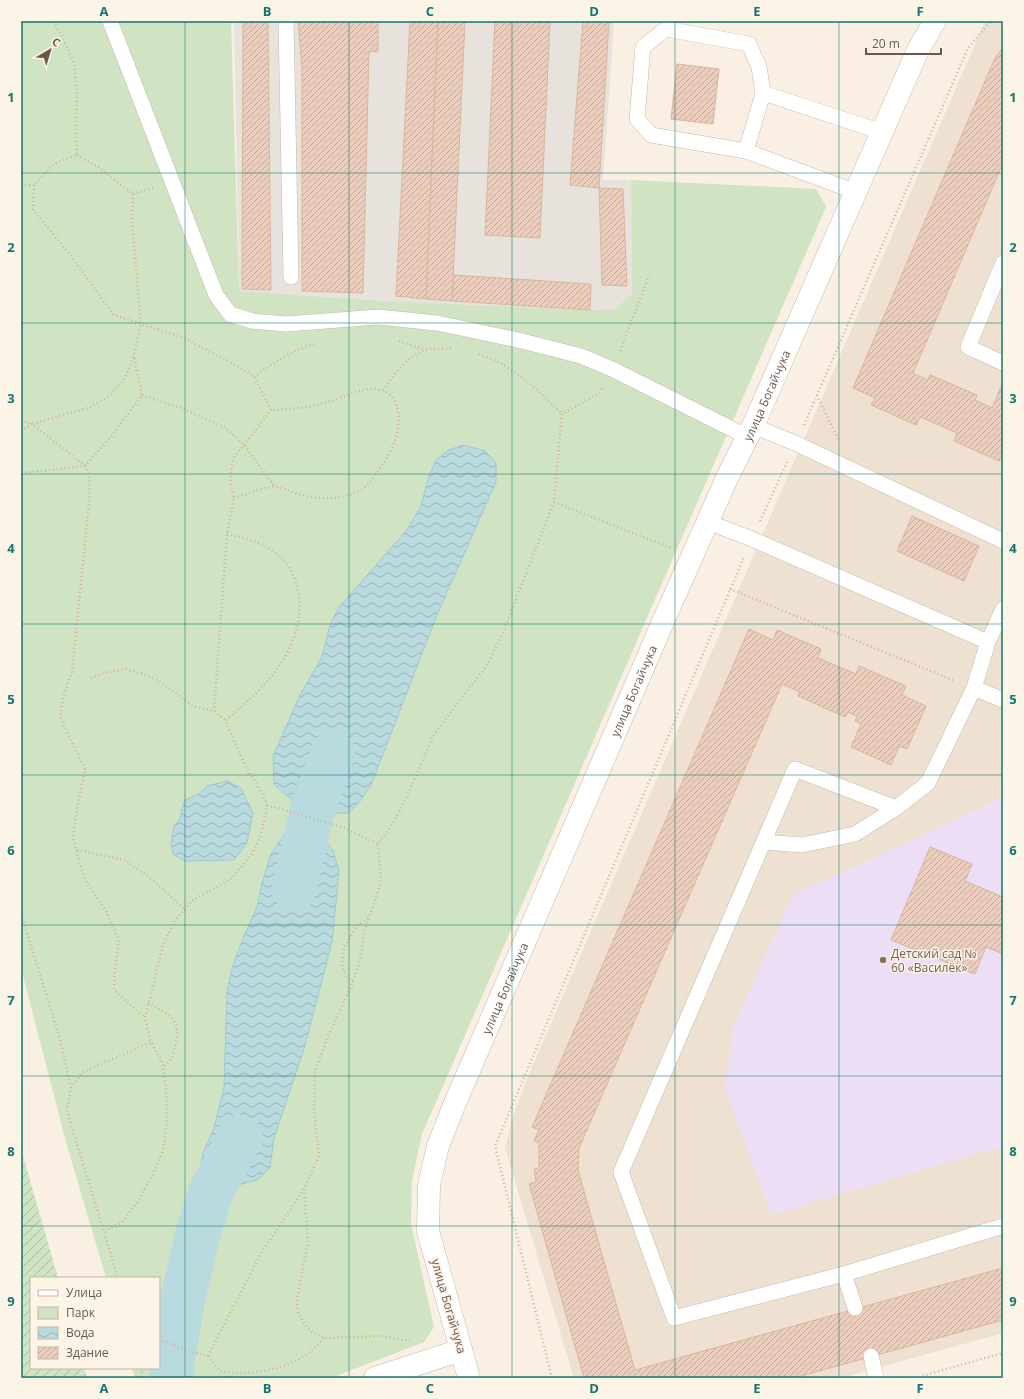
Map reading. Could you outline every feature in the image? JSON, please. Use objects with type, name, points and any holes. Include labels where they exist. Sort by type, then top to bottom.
[{"type":"street","name":"улица Богайчука","points":[[469,1378],[428,1232],[429,1185],[438,1146],[455,1103],[666,615],[727,478],[751,432],[918,50],[935,21]]},
{"type":"street","points":[[375,1378],[461,1350]]},
{"type":"lane","points":[[110,21],[216,295],[230,314],[252,321],[286,324],[378,317],[437,323],[518,340],[581,356],[751,432],[796,444],[1003,541]]},
{"type":"lane","points":[[286,21],[292,277]]},
{"type":"lane","points":[[746,151],[763,93],[760,67],[749,44],[666,29],[643,47],[636,119],[651,135],[746,151],[856,192]]},
{"type":"lane","points":[[763,93],[882,132]]},
{"type":"lane","points":[[1003,263],[968,347],[1003,363]]},
{"type":"lane","points":[[708,522],[752,539],[988,642]]},
{"type":"lane","points":[[764,842],[802,845],[855,834],[896,808],[928,783],[974,688],[988,642],[1003,609]]},
{"type":"lane","points":[[974,688],[1003,700]]},
{"type":"lane","points":[[896,808],[795,769],[621,1172],[674,1318],[844,1274],[1003,1226]]},
{"type":"lane","points":[[844,1274],[855,1308]]},
{"type":"lane","points":[[871,1356],[876,1378]]},
{"type":"path","points":[[53,21],[62,36],[74,64],[78,89],[76,130],[77,155]]},
{"type":"path","points":[[552,1378],[495,1146],[730,589],[796,444],[968,48],[992,21]]},
{"type":"path","points":[[77,155],[54,164],[34,185],[33,210],[68,252],[114,315],[184,338],[241,368],[254,377],[271,410]]},
{"type":"path","points":[[21,431],[32,424],[91,407],[110,395],[124,380],[134,356],[141,324],[132,223],[132,194],[98,168],[77,155]]},
{"type":"path","points":[[21,186],[34,185]]},
{"type":"path","points":[[562,414],[598,394],[606,383],[649,276]]},
{"type":"path","points":[[396,340],[426,350]]},
{"type":"path","points":[[254,377],[309,345],[320,343]]},
{"type":"path","points":[[382,390],[394,375],[413,356],[426,350],[453,348]]},
{"type":"path","points":[[474,352],[502,364],[519,375],[562,414]]},
{"type":"path","points":[[21,473],[85,466],[109,439],[142,395],[134,356]]},
{"type":"path","points":[[214,711],[227,534],[234,498],[230,479],[233,459],[271,410],[308,407],[341,398],[359,391],[372,389],[382,390],[392,396],[397,406],[399,425],[395,443],[386,462],[362,490],[346,496],[330,499],[302,495],[275,487],[259,490],[234,498]]},
{"type":"path","points":[[142,395],[181,408],[226,428],[244,445],[275,487]]},
{"type":"path","points":[[816,395],[852,470]]},
{"type":"path","points":[[208,1356],[260,1255],[304,1189],[319,1156],[314,1110],[315,1071],[329,1034],[351,987],[360,961],[364,933],[382,882],[378,844],[395,820],[433,736],[484,670],[502,635],[554,502],[562,414]]},
{"type":"path","points":[[21,421],[32,424],[85,466],[89,475],[90,503],[72,672],[64,694],[60,717],[85,769],[73,838],[87,883],[106,911],[119,940],[114,990],[145,1018]]},
{"type":"path","points":[[554,502],[677,551]]},
{"type":"path","points":[[226,720],[262,687],[279,667],[291,645],[299,620],[300,603],[296,583],[289,568],[280,557],[266,547],[248,539],[227,534]]},
{"type":"path","points":[[730,589],[974,688]]},
{"type":"path","points":[[91,678],[104,673],[126,669],[159,681],[193,706],[214,711],[226,720],[244,765],[264,797],[267,806],[267,814],[261,835],[252,854],[232,878],[193,900],[184,909],[175,920],[163,945],[145,1018],[151,1042],[162,1062],[166,1085],[167,1121],[163,1151],[153,1174],[137,1203],[122,1222],[105,1231]]},
{"type":"path","points":[[267,806],[344,828],[378,844]]},
{"type":"path","points":[[77,850],[125,860],[154,881],[184,909]]},
{"type":"path","points":[[21,914],[60,1039],[71,1088],[67,1111],[105,1231],[118,1277]]},
{"type":"path","points":[[352,981],[347,978],[342,967],[343,951],[356,926],[370,916]]},
{"type":"path","points":[[148,1003],[168,1014],[176,1023],[177,1036],[171,1061],[162,1067]]},
{"type":"path","points":[[71,1088],[83,1072],[151,1042]]},
{"type":"path","points":[[304,1189],[308,1241],[297,1300],[298,1312],[302,1321],[312,1332],[324,1338],[382,1336],[409,1340],[432,1359]]},
{"type":"path","points":[[160,1339],[194,1353],[208,1356],[220,1371],[240,1373],[272,1370],[304,1356],[316,1348],[324,1338]]},
{"type":"path","points":[[915,1378],[1003,1353]]},
{"type":"shaded area","points":[[234,21],[614,21],[603,180],[631,180],[632,294],[615,309],[590,310],[383,301],[239,291]]},
{"type":"shaded area","points":[[985,21],[1003,21],[1003,1333],[841,1378],[574,1378],[505,1148],[515,1110],[529,1074]]},
{"type":"shaded area","name":"Детский сад № 60 «Василёк»","points":[[1003,797],[1003,1146],[771,1215],[725,1087],[733,1027],[793,894],[898,847]]},
{"type":"green space","points":[[21,21],[231,21],[239,291],[383,301],[590,310],[615,309],[632,294],[631,180],[816,189],[826,207],[422,1134],[412,1180],[411,1224],[434,1327],[424,1342],[331,1378],[135,1378],[132,1369],[160,1369],[160,1277],[106,1277],[66,1142],[21,968]]},
{"type":"green space","points":[[21,1149],[58,1277],[30,1277],[30,1369],[84,1369],[87,1378],[21,1378]]},
{"type":"water","points":[[463,445],[485,451],[496,463],[496,482],[437,615],[371,785],[361,800],[349,813],[325,813],[308,809],[300,805],[274,784],[273,756],[300,695],[322,657],[330,625],[339,607],[407,530],[421,506],[428,479],[436,460],[449,450]]},
{"type":"water","points":[[227,781],[241,788],[253,813],[247,843],[234,860],[184,861],[173,854],[171,844],[174,826],[180,819],[185,800],[199,794],[207,786]]},
{"type":"water","points":[[296,828],[308,829],[320,836],[333,850],[339,871],[332,941],[304,1049],[274,1138],[270,1168],[257,1180],[211,1192],[202,1185],[198,1177],[203,1153],[214,1128],[224,1087],[227,991],[233,965],[257,907],[262,883],[271,854],[286,832]]},
{"type":"building","points":[[243,21],[268,21],[271,290],[242,289]]},
{"type":"building","points":[[298,21],[378,21],[378,52],[369,51],[363,293],[302,291],[302,68]]},
{"type":"building","points":[[410,21],[438,21],[426,299],[396,296]]},
{"type":"building","points":[[438,21],[465,21],[452,301],[426,299]]},
{"type":"building","points":[[495,21],[550,21],[540,238],[485,235]]},
{"type":"building","points":[[583,21],[609,21],[599,188],[570,185]]},
{"type":"building","points":[[1003,48],[1003,163],[913,373],[928,380],[930,375],[977,395],[975,400],[992,408],[1003,382],[1003,453],[999,461],[954,441],[957,433],[920,417],[916,425],[871,405],[875,398],[853,388],[995,58]]},
{"type":"building","points":[[677,64],[719,69],[713,124],[671,119]]},
{"type":"building","points":[[599,188],[623,189],[627,286],[602,285]]},
{"type":"building","points":[[454,275],[591,284],[590,310],[452,301]]},
{"type":"building","points":[[912,516],[979,546],[964,581],[897,551]]},
{"type":"building","points":[[749,629],[773,640],[777,630],[821,649],[818,658],[856,674],[859,666],[906,686],[902,695],[926,706],[907,749],[899,746],[891,765],[851,747],[861,724],[855,721],[857,716],[848,712],[845,717],[798,696],[800,692],[782,684],[579,1148],[578,1170],[635,1370],[1003,1268],[1003,1320],[794,1378],[584,1378],[529,1184],[536,1182],[534,1169],[539,1168],[539,1143],[534,1141],[539,1130],[532,1127]]},
{"type":"building","points":[[930,847],[972,864],[965,881],[1003,897],[1003,954],[986,947],[975,974],[891,940]]},
{"type":"building","points":[[222,1377],[259,1378],[222,1378]]},
{"type":"waterway","points":[[294,889],[312,811],[333,753]]},
{"type":"waterway","points":[[172,1378],[171,1367],[183,1298],[198,1234],[211,1192],[240,1137]]},
{"type":"place","name":"Детский сад № 60 «Василёк»","points":[[883,960]]}]
